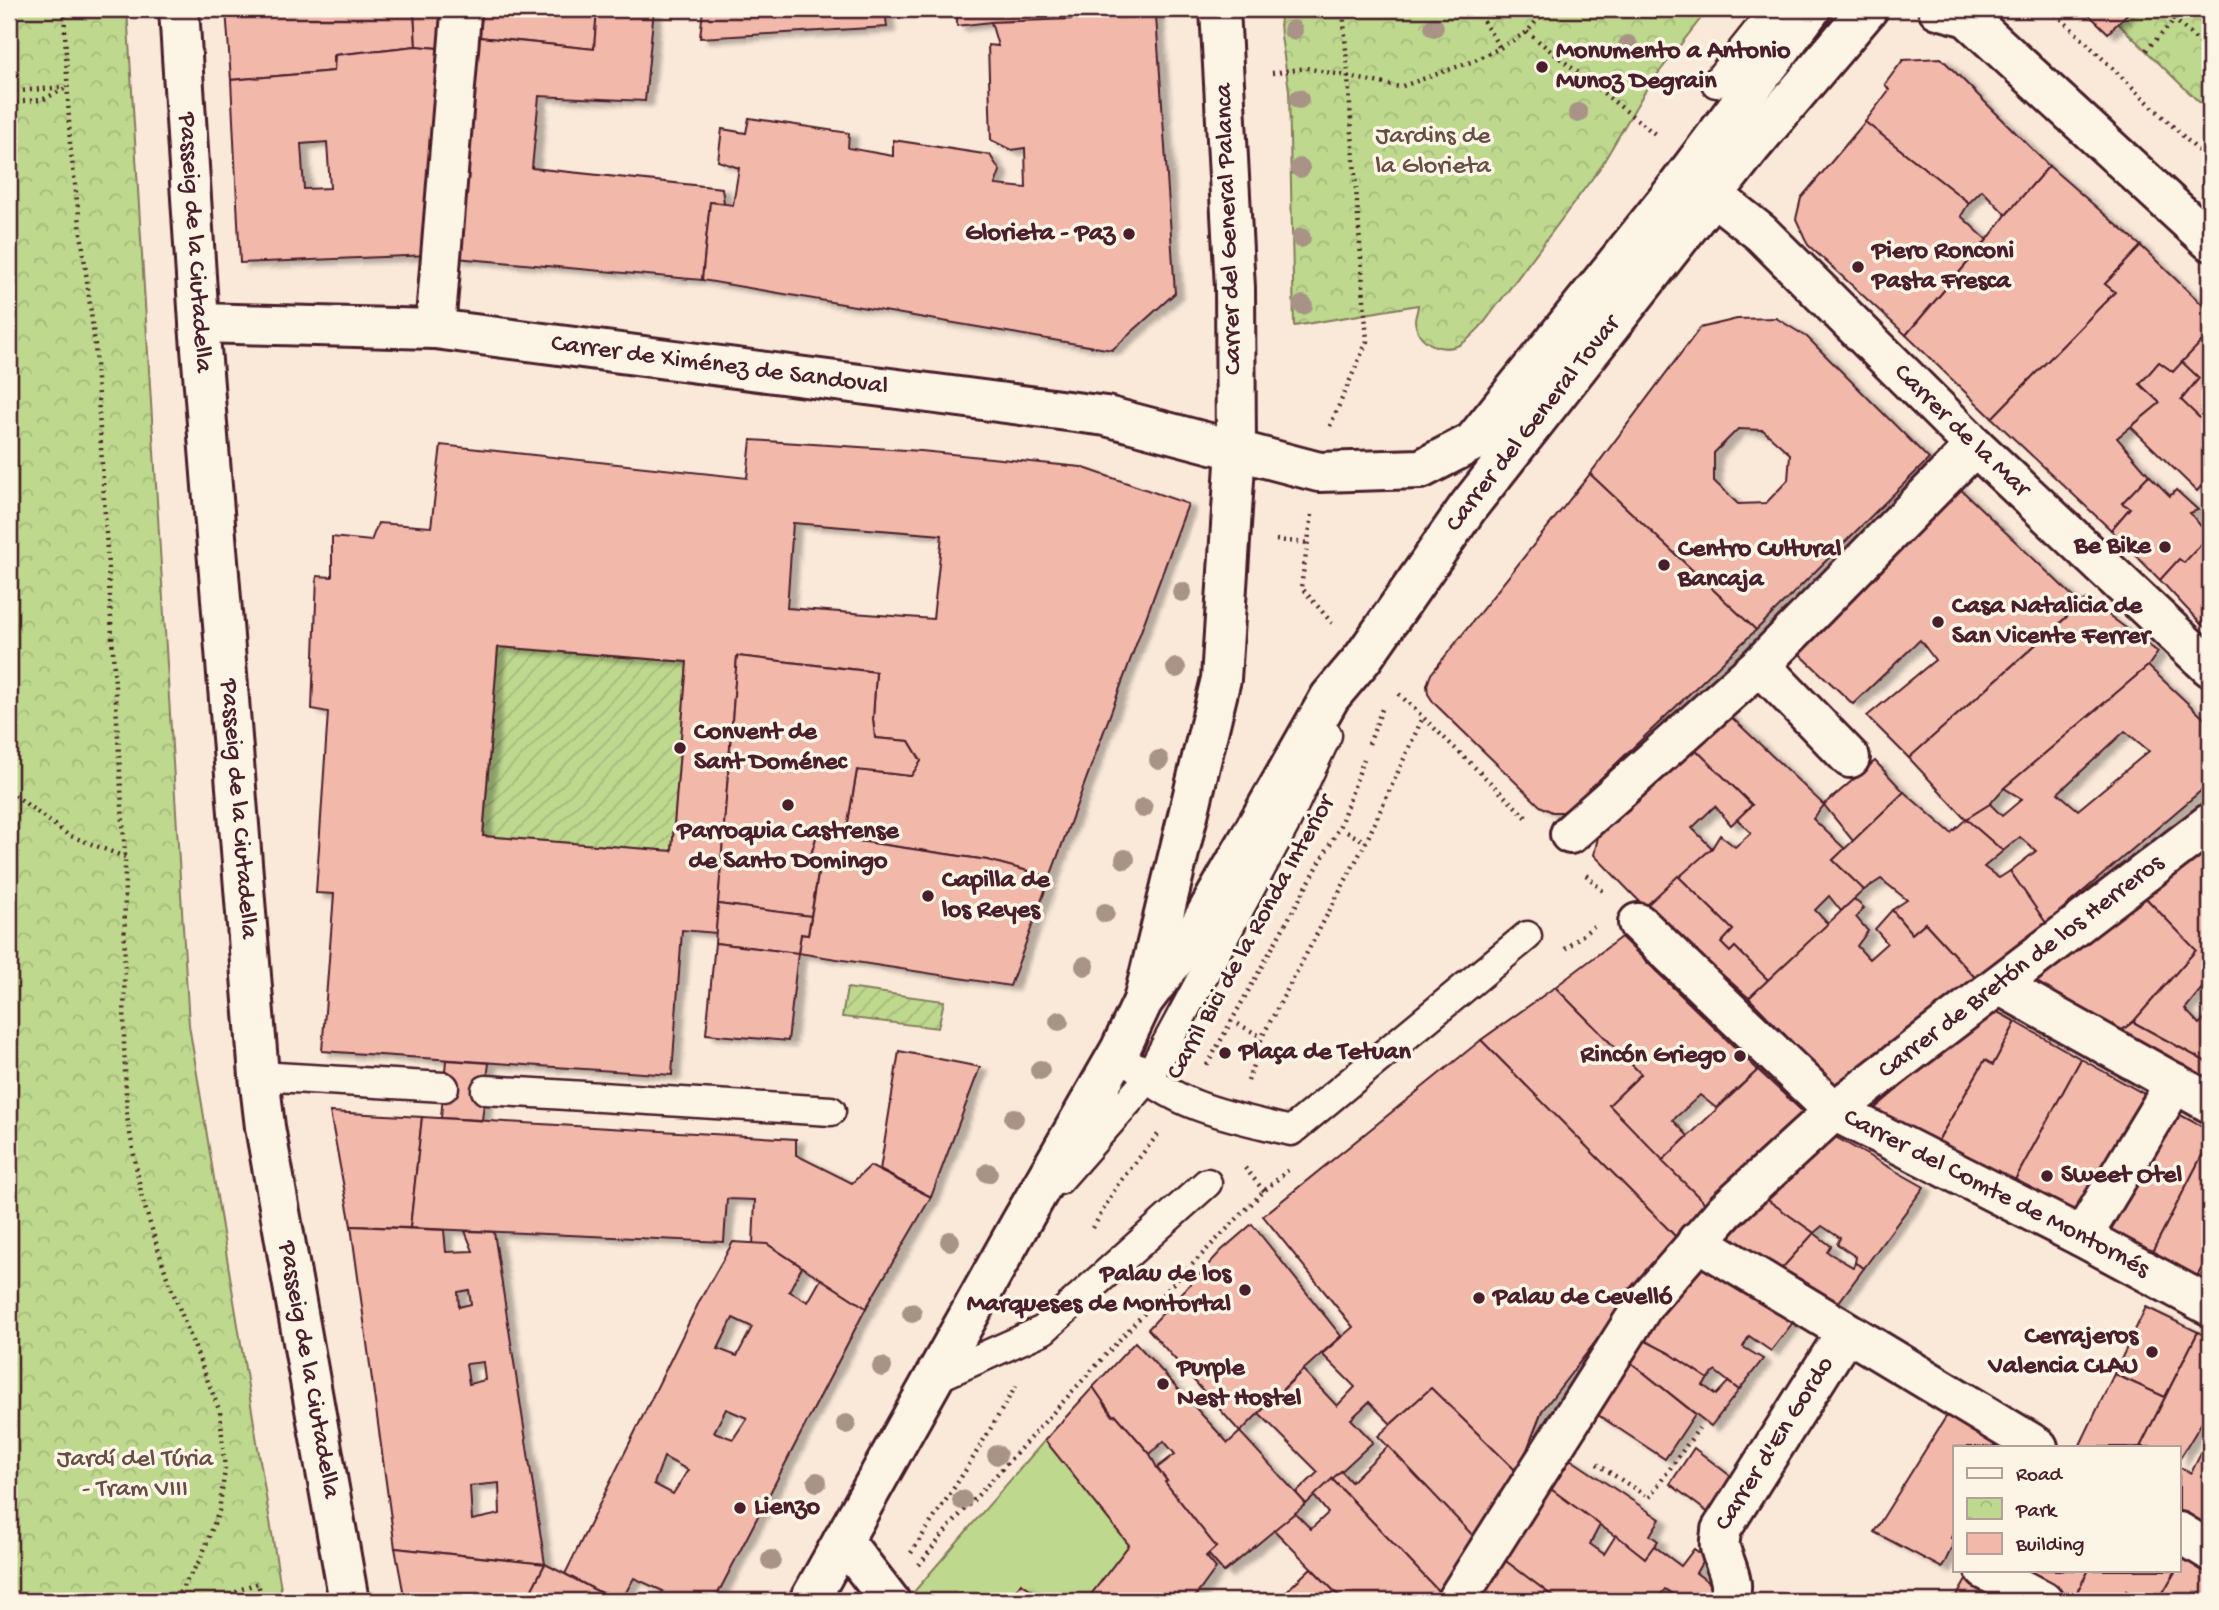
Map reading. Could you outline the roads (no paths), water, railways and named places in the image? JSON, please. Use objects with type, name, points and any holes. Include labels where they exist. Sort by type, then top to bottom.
[{"type":"street","name":"Passeig de la Ciutadella","points":[[179,9],[199,323],[259,1076],[349,1601]]},
{"type":"street","name":"Carrer del General Palanca","points":[[1220,9],[1235,288],[1236,449]]},
{"type":"street","name":"Carrer del General Tovar","points":[[1236,449],[1319,472],[1422,470],[1473,442],[1672,194],[1811,9]]},
{"type":"street","name":"Carrer del General Tovar","points":[[1363,659],[1468,507],[1713,195],[1868,9]]},
{"type":"street","points":[[1955,11],[2207,231]]},
{"type":"street","points":[[435,329],[461,14]]},
{"type":"street","points":[[1672,194],[1713,195]]},
{"type":"street","name":"Carrer de la Mar","points":[[1713,195],[1782,251],[1975,446],[2210,667]]},
{"type":"street","name":"Carrer de Ximénez de Sandoval","points":[[199,323],[435,329],[1106,416],[1236,449]]},
{"type":"street","points":[[1553,831],[1760,665],[1975,446]]},
{"type":"street","points":[[809,1601],[1120,1050],[1143,1001],[1222,679],[1236,449]]},
{"type":"street","points":[[1143,1001],[1196,932],[1330,697],[1363,659]]},
{"type":"street","points":[[1760,665],[1850,758]]},
{"type":"street","name":"Carrer de Bretón de los Herreros","points":[[1457,1601],[1645,1303],[1725,1211],[1834,1111],[2210,823]]},
{"type":"street","name":"Carrer del Comte de Montornés","points":[[1638,923],[1834,1111],[2082,1237],[2210,1306]]},
{"type":"street","points":[[1999,985],[2210,1103]]},
{"type":"street","points":[[2082,1237],[2175,1083]]},
{"type":"street","points":[[1697,1241],[2036,1446]]},
{"type":"street","name":"Carrer d'En Gordo","points":[[1727,1601],[1731,1581],[1720,1544],[1721,1530],[1846,1332]]},
{"type":"street","points":[[2180,1533],[2210,1551]]},
{"type":"street","points":[[842,1540],[886,1598]]},
{"type":"street","points":[[1990,1572],[2043,1601]]},
{"type":"lane","points":[[1716,83],[1775,9]]},
{"type":"lane","points":[[1020,1224],[1147,1080],[1287,820],[1363,659]]},
{"type":"lane","points":[[1120,1050],[1147,1080],[1185,1100],[1237,1118],[1292,1131],[1527,936]]},
{"type":"lane","points":[[259,1076],[444,1087]]},
{"type":"lane","points":[[486,1090],[831,1111]]},
{"type":"lane","points":[[933,1379],[1043,1330],[1207,1183]]},
{"type":"place","name":"Monumento a Antonio Munoz Degrain","points":[[1542,67]]},
{"type":"place","name":"Glorieta - Paz","points":[[1129,234]]},
{"type":"place","name":"Piero Ronconi Pasta Fresca","points":[[1858,267]]},
{"type":"place","name":"Be Bike","points":[[2165,547]]},
{"type":"place","name":"Centro Cultural Bancaja","points":[[1664,565]]},
{"type":"place","name":"Casa Natalicia de San Vicente Ferrer","points":[[1938,622]]},
{"type":"place","name":"Convent de Sant Doménec","points":[[680,748]]},
{"type":"place","name":"Parroquia Castrense de Santo Domingo","points":[[788,805]]},
{"type":"place","name":"Capilla de los Reyes","points":[[928,896]]},
{"type":"place","name":"Plaça de Tetuan","points":[[1225,1053]]},
{"type":"place","name":"Rincón Griego","points":[[1740,1056]]},
{"type":"place","name":"Sweet Otel","points":[[2047,1176]]},
{"type":"place","name":"Palau de los Marqueses de Montortal","points":[[1245,1290]]},
{"type":"place","name":"Palau de Cevelló","points":[[1479,1298]]},
{"type":"place","name":"Cerrajeros Valencia CLAU","points":[[2152,1352]]},
{"type":"place","name":"Purple Nest Hostel","points":[[1163,1384]]},
{"type":"place","name":"Lienzo","points":[[740,1508]]},
{"type":"park label","name":"Jardins de la Glorieta","points":[[1433,152]]},
{"type":"park label","name":"Jardí del Túria - Tram VIII","points":[[135,1475]]}]
